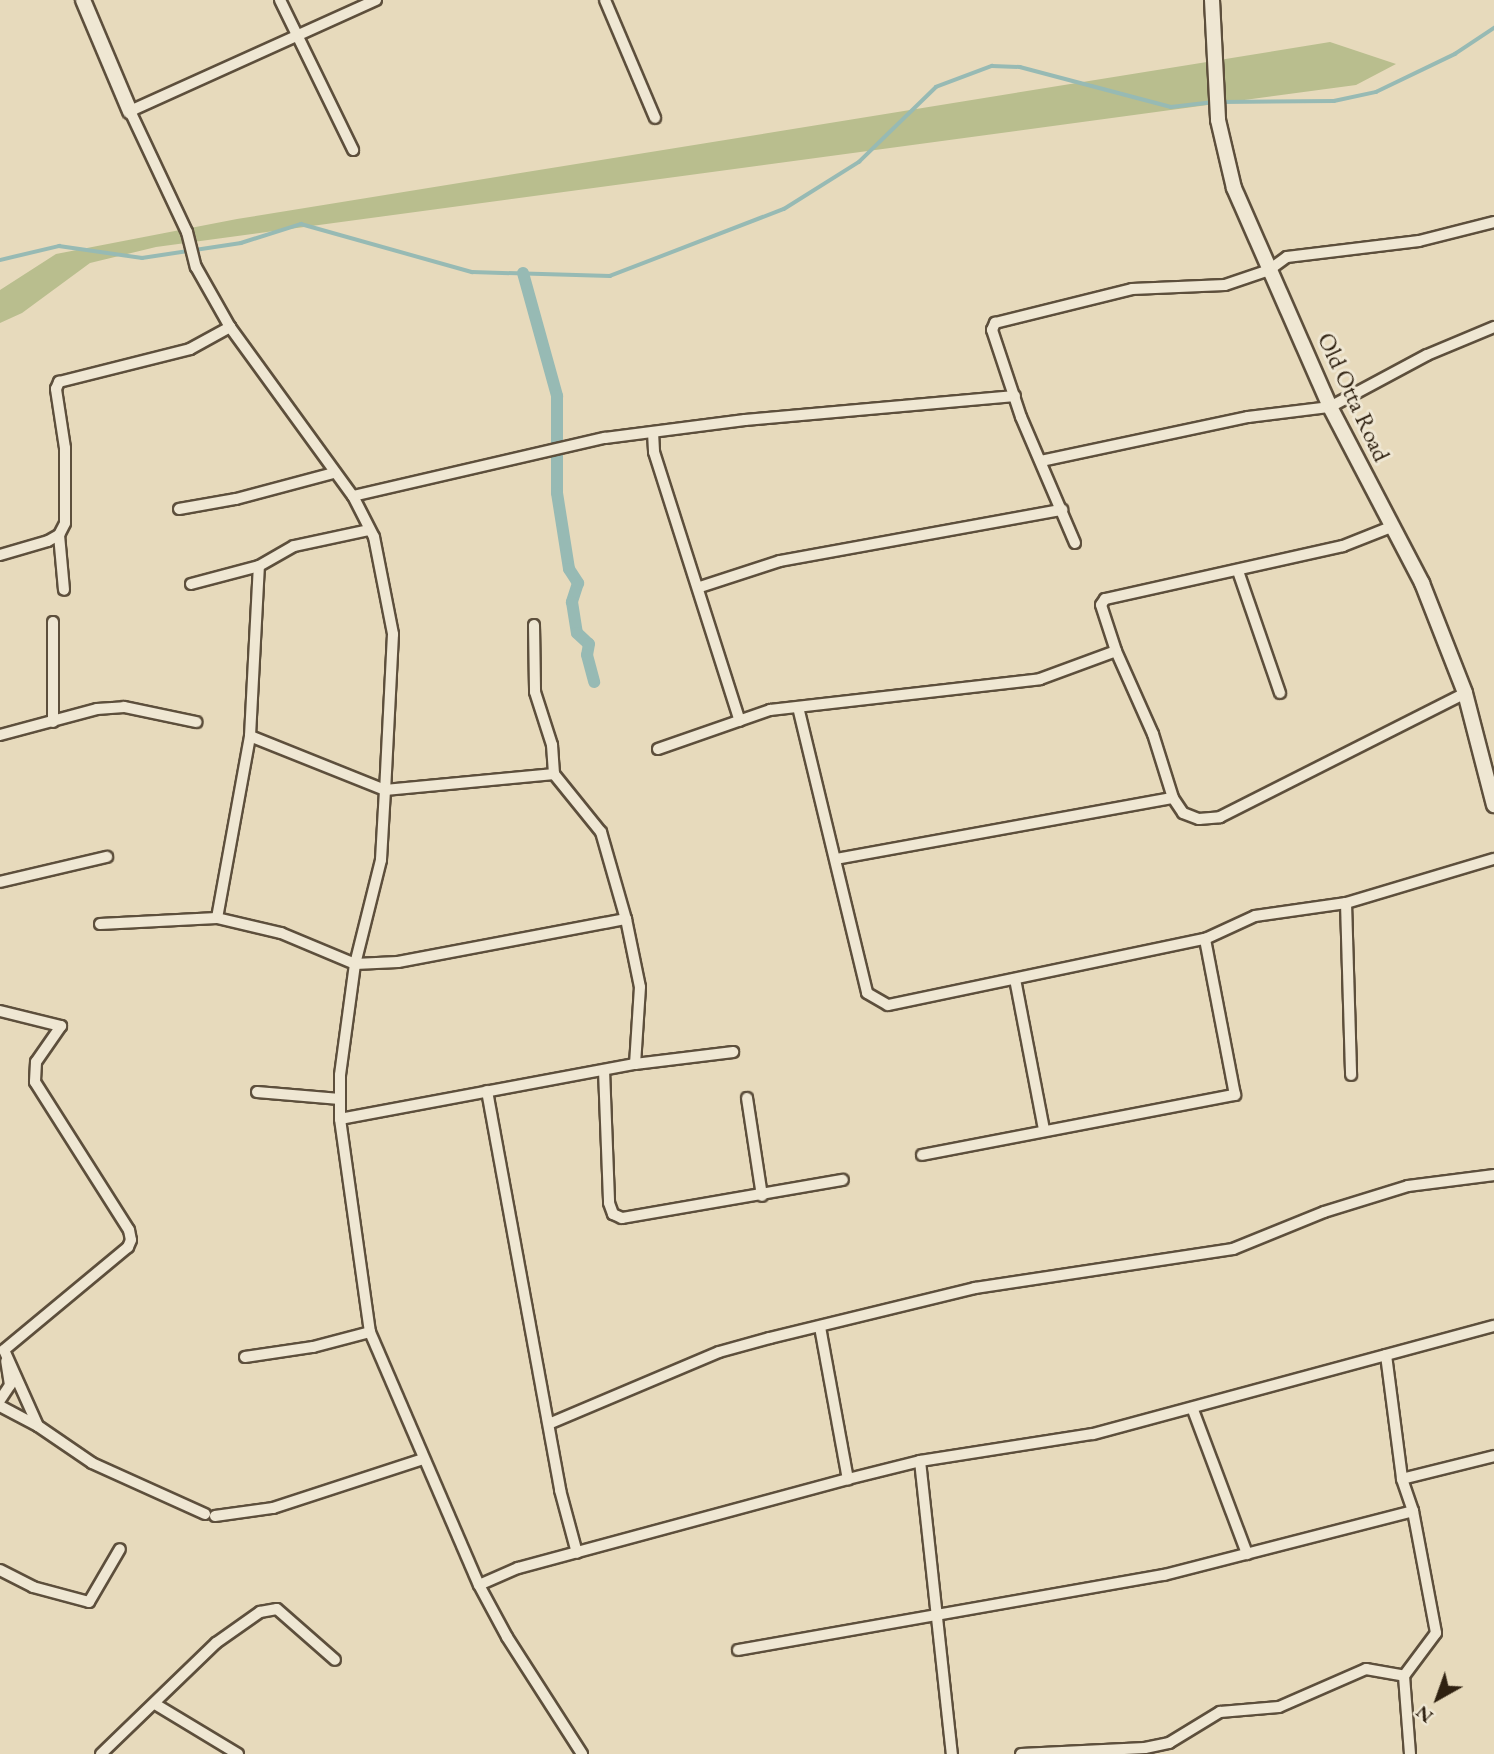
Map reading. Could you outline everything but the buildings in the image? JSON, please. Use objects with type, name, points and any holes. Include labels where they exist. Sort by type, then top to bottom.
[{"type":"street","points":[[83,0],[130,111],[187,232],[196,267],[230,327],[262,366],[334,473],[353,496],[369,530],[385,581],[393,634],[381,860],[355,964],[340,1100],[340,1119],[370,1332],[479,1585],[507,1637],[582,1754]]},
{"type":"street","points":[[280,0],[353,150]]},
{"type":"street","points":[[130,111],[376,0]]},
{"type":"street","points":[[605,0],[654,118]]},
{"type":"street","name":"Old Otta Road","points":[[1212,0],[1218,103],[1234,188],[1330,407],[1422,583],[1465,693],[1494,805]]},
{"type":"street","points":[[1075,543],[1015,396],[992,330],[996,323],[1132,289],[1191,290],[1225,285],[1269,270],[1287,257],[1419,241],[1494,222]]},
{"type":"street","points":[[64,590],[60,535],[66,504],[65,448],[56,389],[59,382],[190,349],[230,327]]},
{"type":"street","points":[[1041,461],[1248,417],[1330,407],[1427,355],[1494,327]]},
{"type":"street","points":[[353,496],[559,451],[604,438],[1015,396]]},
{"type":"street","points":[[653,432],[653,452],[699,587],[740,721]]},
{"type":"street","points":[[178,509],[236,499],[334,473]]},
{"type":"street","points":[[699,587],[780,561],[1062,510]]},
{"type":"street","points":[[1391,527],[1343,546],[1105,599],[1101,606],[1116,651],[1153,734],[1173,797],[1183,813],[1199,820],[1220,817],[1465,693]]},
{"type":"street","points":[[191,584],[259,566],[294,546],[369,530]]},
{"type":"street","points":[[0,555],[60,535]]},
{"type":"street","points":[[217,918],[250,736],[259,566]]},
{"type":"street","points":[[1238,570],[1280,692]]},
{"type":"street","points":[[52,722],[53,622]]},
{"type":"street","points":[[534,625],[535,692],[552,745],[554,774],[601,832],[626,919],[640,987],[635,1064]]},
{"type":"street","points":[[659,750],[740,721],[798,707],[1040,679],[1116,651]]},
{"type":"street","points":[[798,707],[867,993],[888,1005],[1205,939],[1255,916],[1346,903],[1494,859]]},
{"type":"street","points":[[0,735],[52,722],[79,710],[124,708],[196,722]]},
{"type":"street","points":[[250,736],[386,790],[554,774]]},
{"type":"street","points":[[836,859],[1173,797]]},
{"type":"street","points":[[0,882],[107,858]]},
{"type":"street","points":[[1346,903],[1351,1075]]},
{"type":"street","points":[[100,924],[217,918],[281,933],[355,964],[398,962],[626,919]]},
{"type":"street","points":[[922,1155],[1044,1129],[1235,1095],[1205,939]]},
{"type":"street","points":[[1015,979],[1044,1129]]},
{"type":"street","points":[[0,1011],[61,1026],[36,1062],[35,1082],[130,1230],[131,1240],[128,1247],[2,1348]]},
{"type":"street","points":[[340,1119],[635,1064],[733,1052]]},
{"type":"street","points":[[604,1070],[613,1214],[622,1218],[843,1180]]},
{"type":"street","points":[[487,1091],[551,1423],[560,1490],[577,1553]]},
{"type":"street","points":[[257,1092],[340,1100]]},
{"type":"street","points":[[747,1098],[761,1196]]},
{"type":"street","points":[[551,1423],[719,1352],[975,1288],[1233,1249],[1324,1212],[1408,1186],[1494,1175]]},
{"type":"street","points":[[479,1585],[518,1568],[849,1479],[920,1461],[1093,1434],[1193,1410],[1494,1326]]},
{"type":"street","points":[[820,1327],[849,1479]]},
{"type":"street","points":[[245,1357],[313,1348],[370,1332]]},
{"type":"street","points":[[0,1400],[10,1385],[2,1348]]},
{"type":"street","points":[[2,1348],[38,1426]]},
{"type":"street","points":[[1386,1355],[1402,1479],[1413,1511],[1436,1633],[1404,1676],[1410,1754]]},
{"type":"street","points":[[0,1406],[38,1426],[92,1464],[210,1515],[273,1508],[423,1459]]},
{"type":"street","points":[[1193,1410],[1248,1554]]},
{"type":"street","points":[[1402,1479],[1494,1456]]},
{"type":"street","points":[[920,1461],[930,1525],[935,1616],[952,1754]]},
{"type":"street","points":[[738,1650],[1164,1575],[1413,1511]]},
{"type":"street","points":[[0,1570],[33,1587],[89,1602],[120,1549]]},
{"type":"street","points":[[101,1754],[216,1643],[268,1609],[277,1609],[335,1660]]},
{"type":"street","points":[[1021,1754],[1157,1745],[1220,1712],[1279,1707],[1366,1670],[1404,1676]]},
{"type":"street","points":[[155,1704],[238,1754]]},
{"type":"green space","points":[[1330,42],[1396,64],[1356,85],[156,247],[90,263],[22,313],[0,323],[0,290],[56,254],[237,219]]},
{"type":"waterway","points":[[1221,102],[1334,101],[1376,92],[1455,54],[1494,28]]},
{"type":"waterway","points":[[0,260],[59,246],[142,258],[241,243],[301,224],[472,272],[610,276],[784,209],[859,162],[936,87],[992,66],[1020,67],[1171,107],[1214,102]]},
{"type":"waterway","points":[[523,273],[557,396],[557,493],[569,569],[578,583],[572,602],[577,633],[589,644],[587,655],[594,682]]}]
